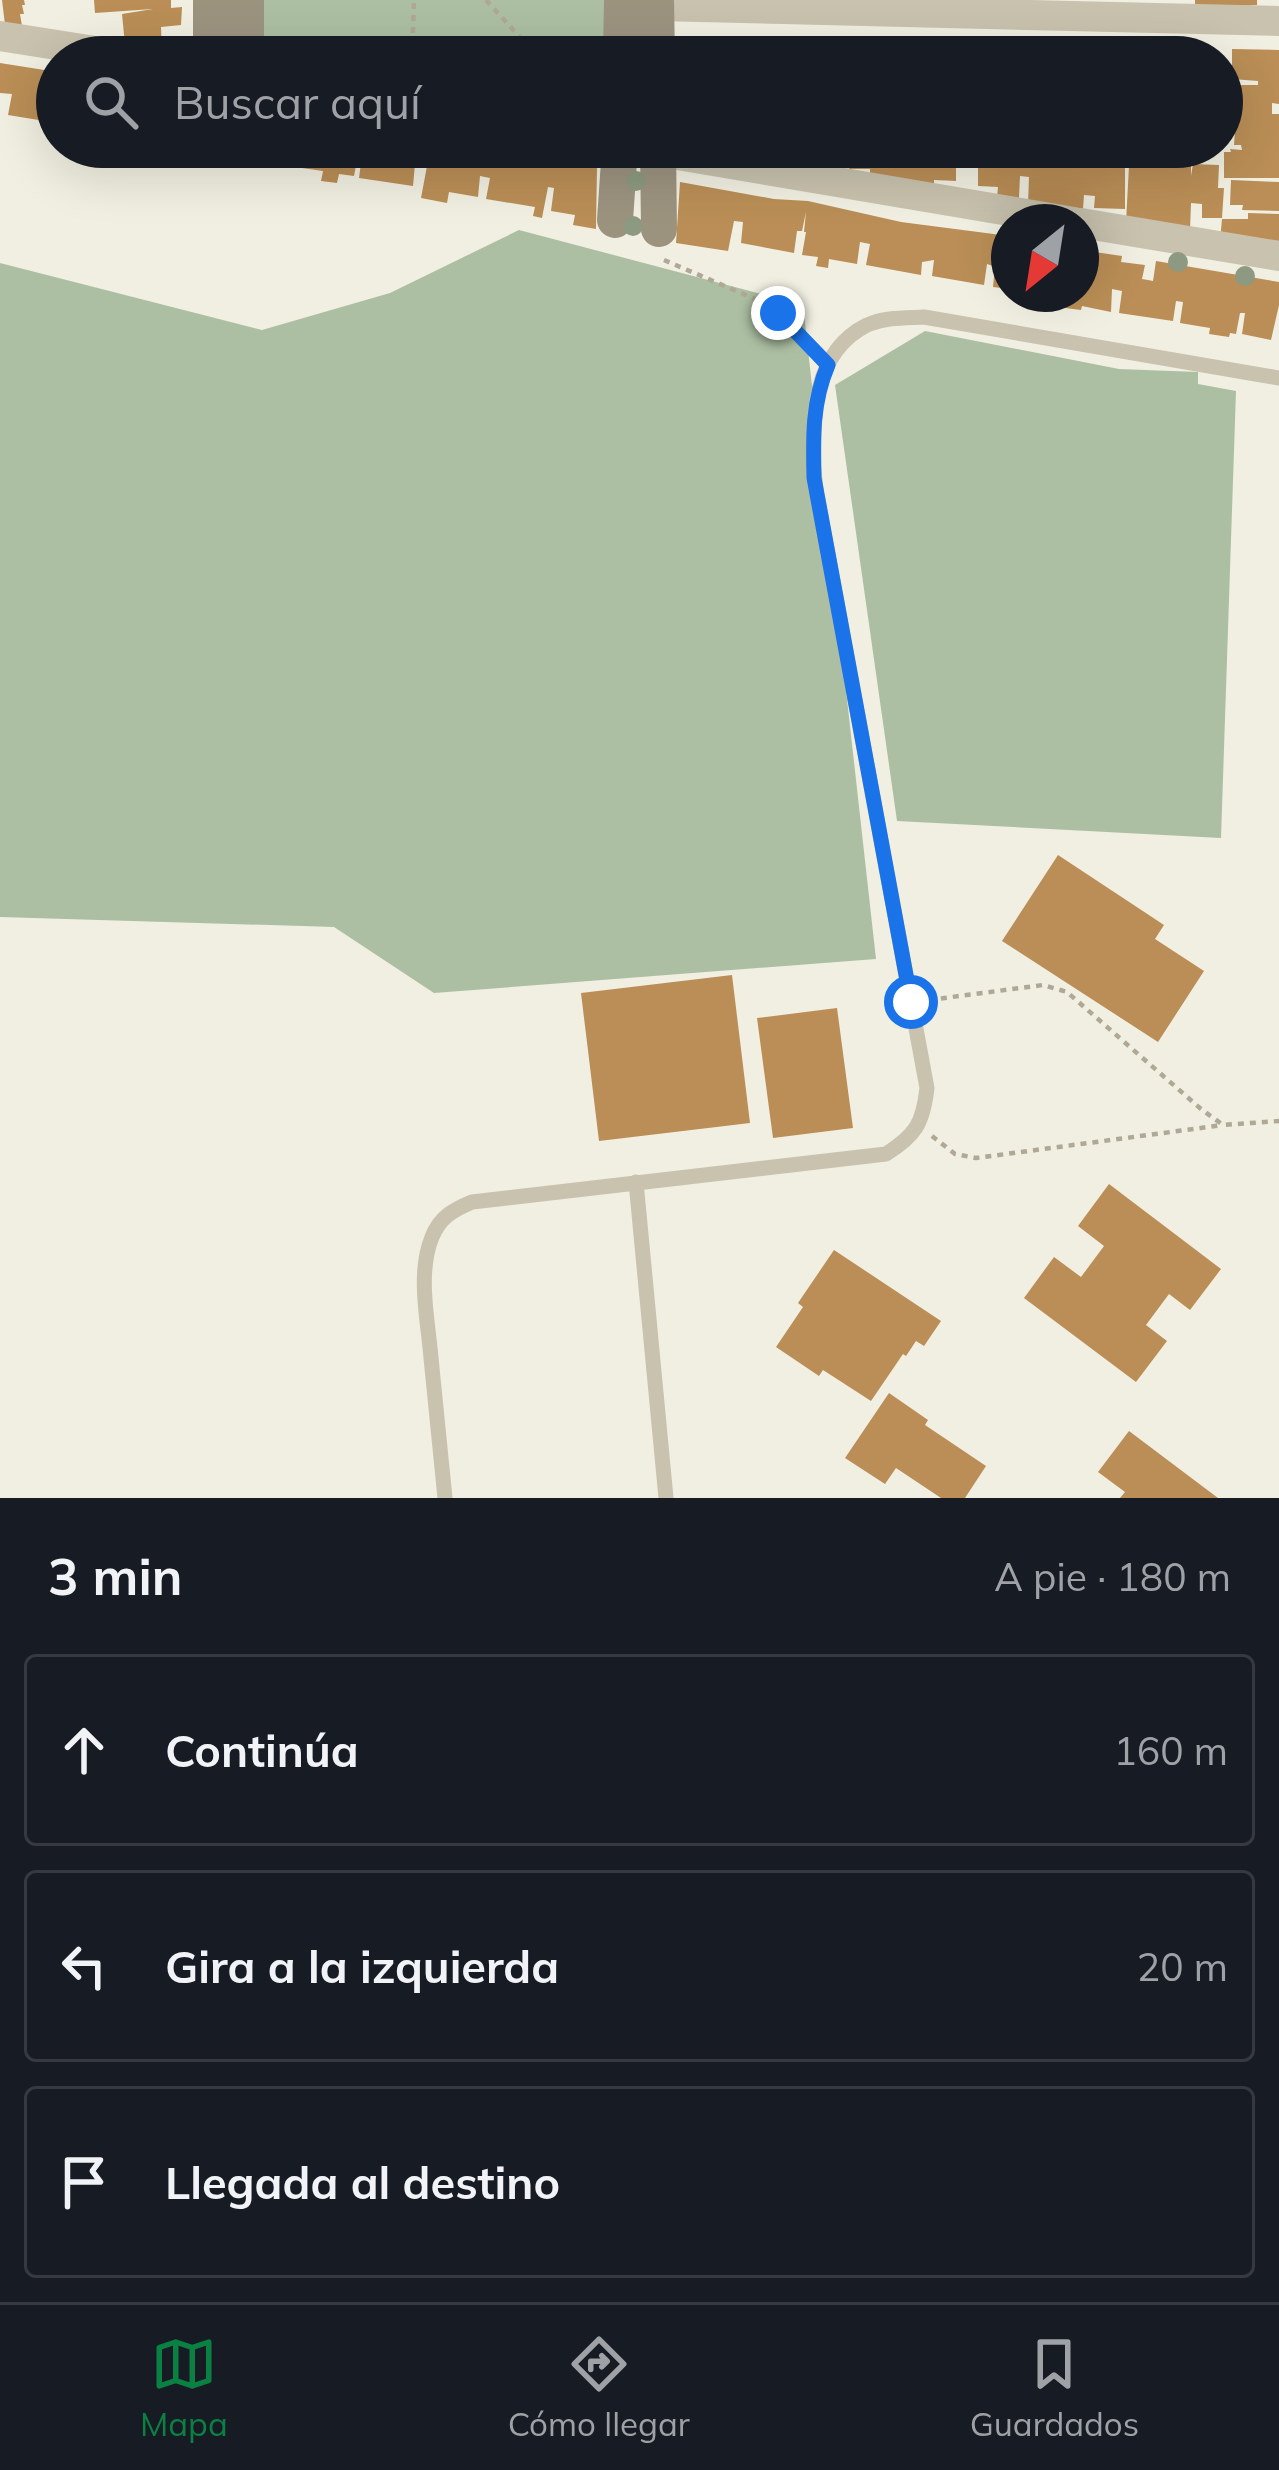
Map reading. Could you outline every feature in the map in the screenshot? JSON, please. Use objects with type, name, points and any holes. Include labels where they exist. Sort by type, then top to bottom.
[{"type":"street","points":[[211,0],[211,36]]},
{"type":"street","points":[[246,36],[247,0]]},
{"type":"street","points":[[645,2],[1279,21]]},
{"type":"street","points":[[630,36],[645,2]]},
{"type":"street","points":[[645,2],[652,36]]},
{"type":"street","points":[[0,36],[36,42]]},
{"type":"street","points":[[615,220],[619,168]]},
{"type":"street","points":[[651,168],[658,243]]},
{"type":"street","points":[[759,168],[991,208]]},
{"type":"street","points":[[1099,226],[1279,256]]},
{"type":"lane","points":[[445,1498],[425,1293],[426,1256],[439,1222],[451,1210],[472,1202],[886,1154],[919,1126],[927,1088],[814,478],[818,388],[841,345],[866,326],[890,318],[924,317],[1279,378]]},
{"type":"lane","points":[[636,1182],[666,1498]]},
{"type":"path","points":[[413,36],[414,0]]},
{"type":"path","points":[[486,0],[519,36]]},
{"type":"path","points":[[658,243],[778,313],[828,365]]},
{"type":"path","points":[[911,1002],[1043,985],[1067,992],[1223,1125]]},
{"type":"path","points":[[919,1126],[955,1154],[976,1158],[1279,1121]]},
{"type":"green space","points":[[257,0],[608,0],[608,36],[256,36]]},
{"type":"green space","points":[[519,230],[803,305],[876,959],[434,993],[334,927],[0,917],[0,263],[262,330],[390,293]]},
{"type":"green space","points":[[925,331],[1119,369],[1198,372],[1198,384],[1236,391],[1221,838],[897,821],[835,385]]},
{"type":"building","points":[[2,0],[24,0],[22,26],[5,25]]},
{"type":"building","points":[[94,0],[171,0],[171,8],[182,7],[181,25],[161,27],[161,36],[124,36],[122,14],[153,9],[95,13]]},
{"type":"building","points":[[1195,0],[1257,0],[1257,5],[1195,9]]},
{"type":"building","points":[[1243,49],[1279,50],[1279,104],[1272,103],[1272,114],[1279,114],[1279,178],[1224,178],[1224,168],[1243,168],[1243,85],[1258,85],[1258,81],[1243,80]]},
{"type":"building","points":[[0,63],[36,69],[36,120],[8,115],[12,94],[0,93]]},
{"type":"building","points":[[302,168],[356,168],[354,176],[339,174],[337,183],[321,181],[323,171]]},
{"type":"building","points":[[360,168],[415,168],[413,186],[359,178]]},
{"type":"building","points":[[427,168],[597,168],[596,229],[573,225],[575,215],[551,211],[554,188],[548,187],[542,218],[533,216],[535,207],[486,199],[490,178],[480,176],[478,197],[449,192],[447,203],[421,198]]},
{"type":"building","points":[[849,168],[956,168],[956,181],[934,180],[934,186],[870,174],[870,169]]},
{"type":"building","points":[[978,168],[1125,168],[1125,209],[1099,208],[1095,196],[1084,195],[1083,204],[1028,204],[1029,177],[1020,176],[1019,198],[997,197],[998,187],[978,186]]},
{"type":"building","points":[[1129,168],[1191,168],[1191,176],[1192,168],[1219,168],[1218,188],[1224,188],[1222,218],[1202,218],[1202,204],[1191,203],[1190,231],[1126,222]]},
{"type":"building","points":[[1231,180],[1279,182],[1279,211],[1230,205]]},
{"type":"building","points":[[680,182],[991,234],[991,265],[987,264],[984,285],[932,276],[934,260],[922,262],[921,275],[866,265],[870,244],[860,242],[857,264],[829,259],[828,268],[816,266],[818,257],[802,255],[806,212],[794,253],[741,243],[743,222],[734,221],[728,251],[676,243]]},
{"type":"building","points":[[1248,213],[1279,214],[1279,246],[1220,241],[1222,219],[1248,219]]},
{"type":"building","points":[[1099,253],[1145,265],[1142,279],[1153,281],[1156,261],[1279,282],[1271,340],[1242,334],[1245,313],[1240,313],[1236,334],[1229,337],[1180,323],[1183,302],[1176,301],[1173,321],[1119,313],[1122,291],[1112,289],[1111,312],[1099,310]]},
{"type":"building","points":[[1058,855],[1164,925],[1155,939],[1204,971],[1158,1042],[1002,941]]},
{"type":"building","points":[[732,975],[750,1123],[599,1141],[581,993]]},
{"type":"building","points":[[837,1008],[853,1128],[773,1138],[757,1018]]},
{"type":"building","points":[[1109,1184],[1221,1269],[1190,1310],[1169,1294],[1146,1325],[1167,1341],[1136,1382],[1024,1298],[1054,1257],[1081,1277],[1104,1246],[1078,1226]]},
{"type":"building","points":[[834,1250],[941,1321],[924,1346],[916,1341],[903,1354],[871,1401],[823,1370],[819,1376],[776,1347],[803,1307],[798,1303]]},
{"type":"building","points":[[889,1393],[928,1420],[925,1425],[986,1466],[965,1498],[941,1498],[896,1468],[885,1484],[845,1458]]},
{"type":"building","points":[[1129,1431],[1218,1498],[1120,1498],[1125,1492],[1098,1472]]},
{"type":"route","points":[[778,313],[828,365],[818,388],[814,478],[911,1002]]}]
